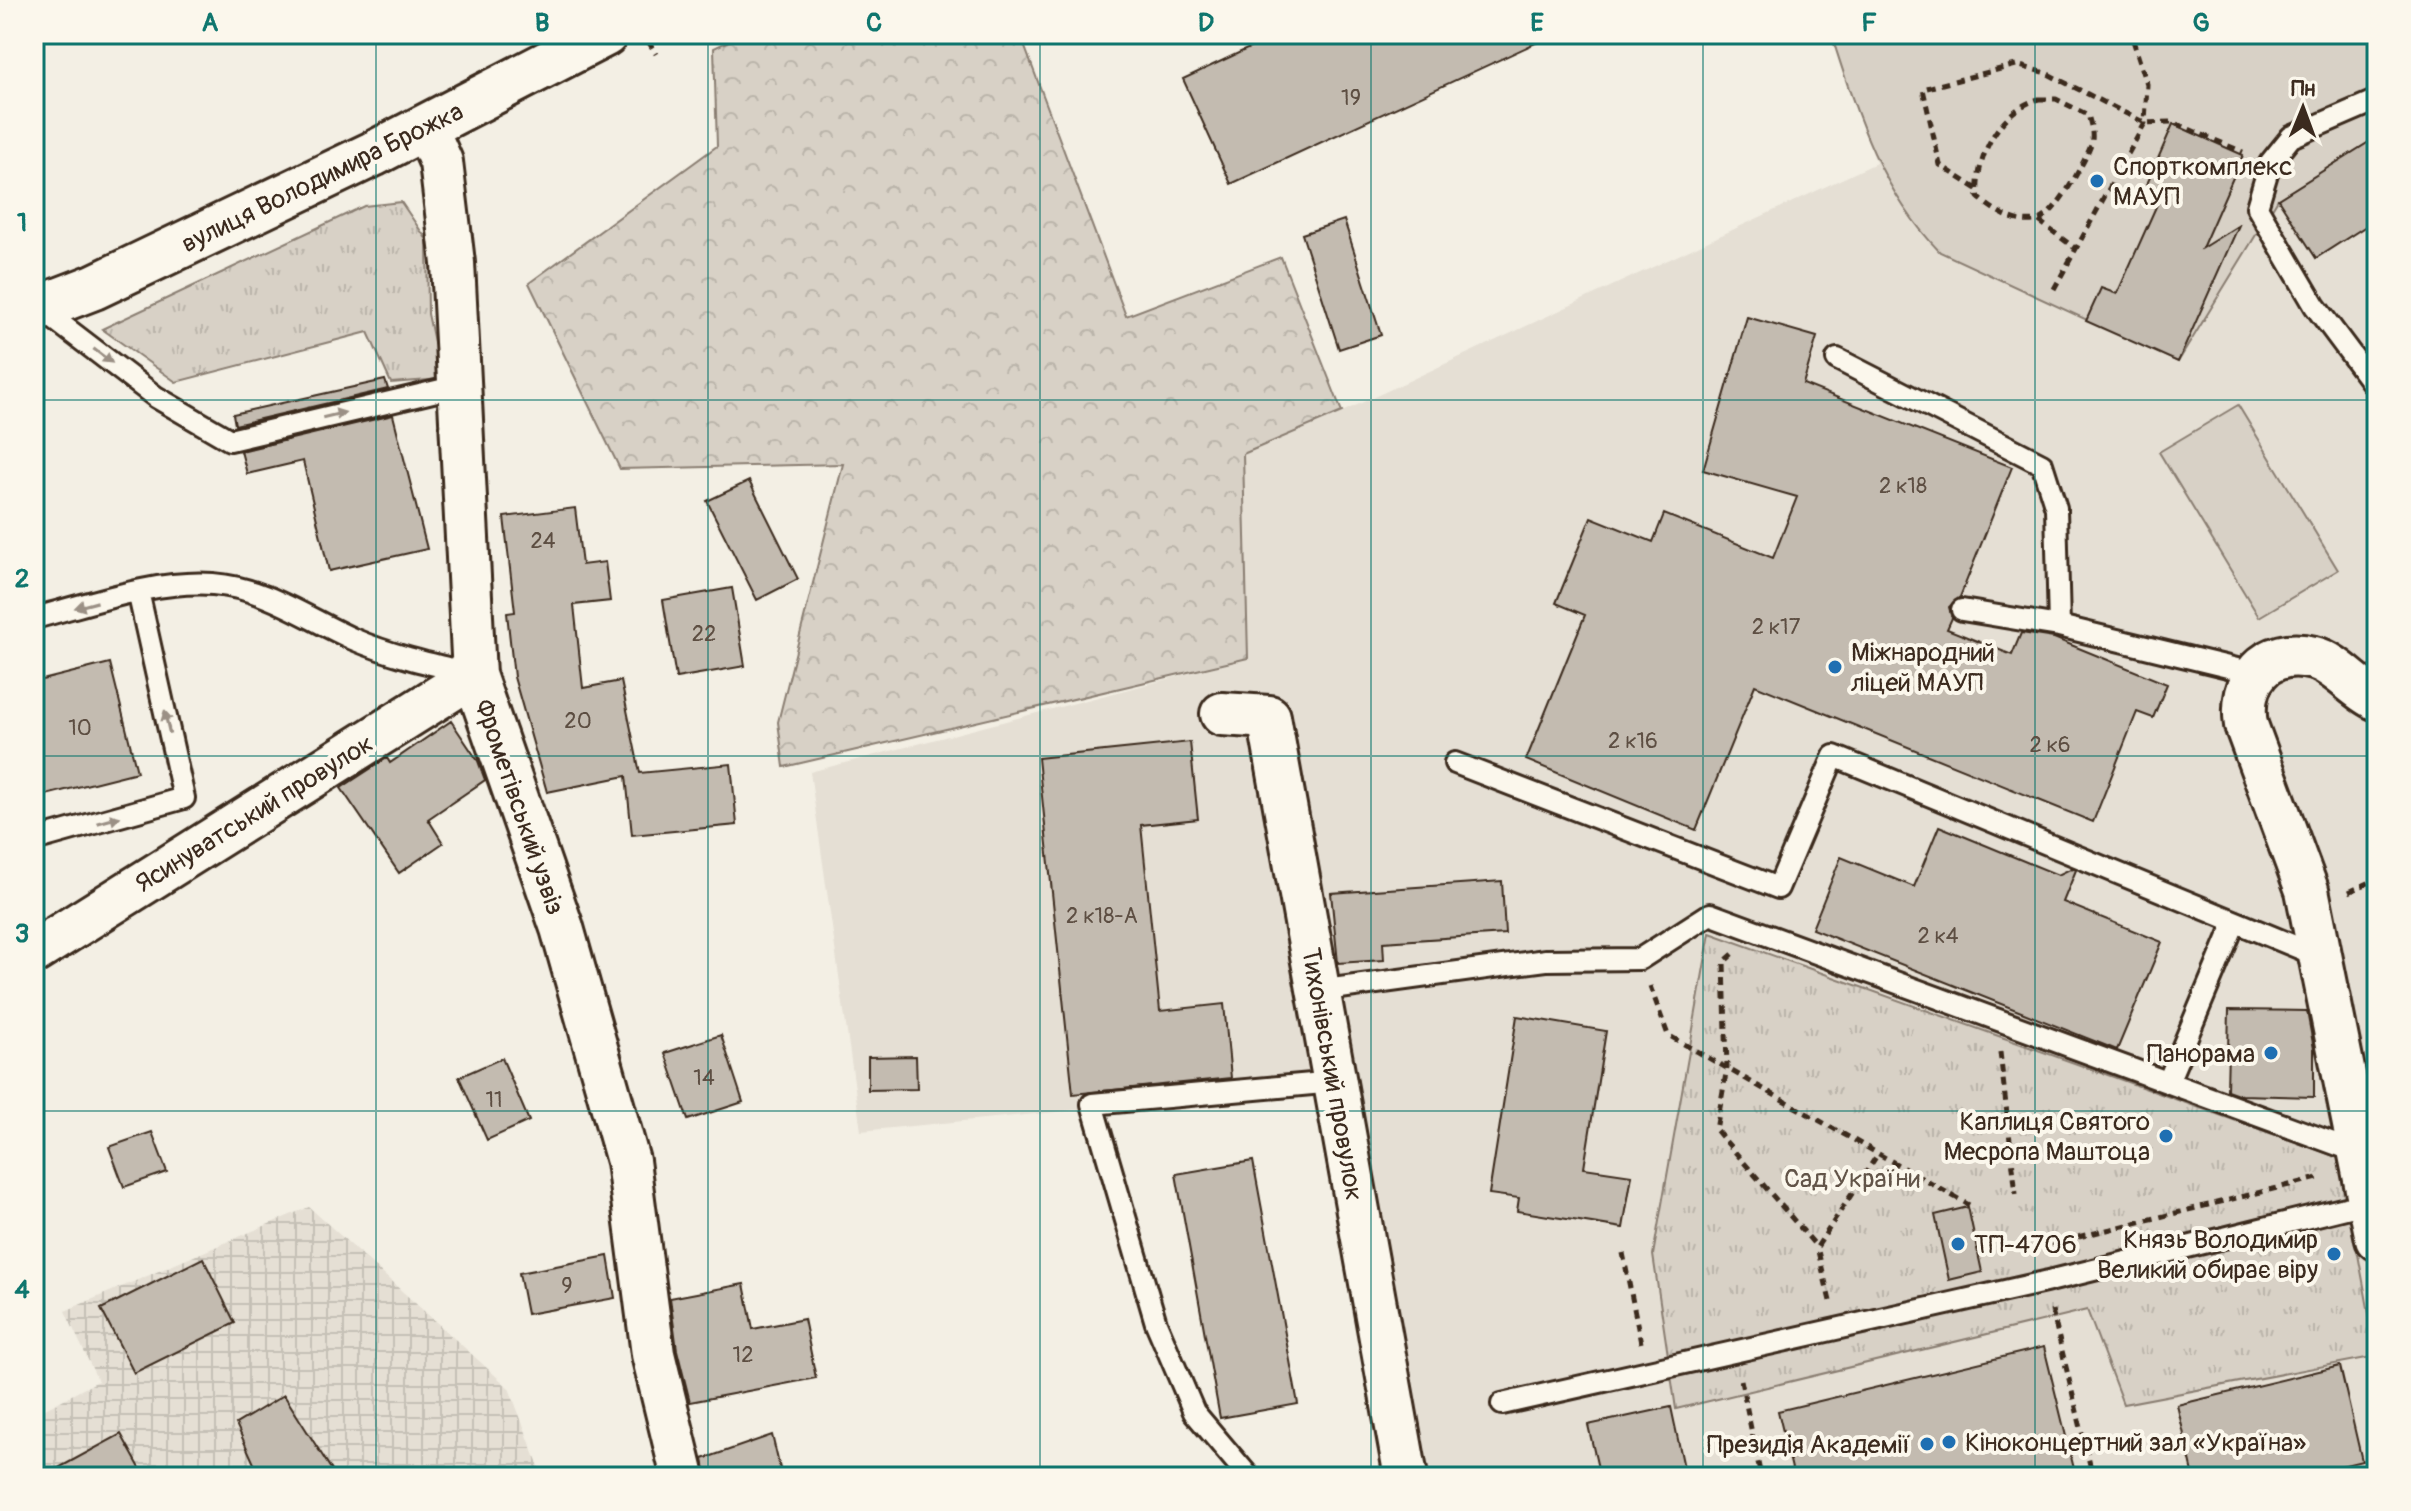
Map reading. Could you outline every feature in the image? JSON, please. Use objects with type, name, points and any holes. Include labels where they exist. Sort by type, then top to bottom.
[{"type":"main road","name":"вулиця Володимира Брожка","points":[[37,310],[94,287],[426,128],[597,36]]},
{"type":"street","name":"Фрометівський узвіз","points":[[426,128],[441,162],[446,192],[462,385],[474,675],[562,928],[628,1161],[653,1354],[683,1477]]},
{"type":"street","points":[[2367,1190],[2307,890],[2246,725],[2242,702],[2253,673],[2280,657],[2316,658],[2377,699]]},
{"type":"street","name":"Ясинуватський провулок","points":[[34,952],[474,675]]},
{"type":"street","name":"Тихонівський провулок","points":[[1222,714],[1269,717],[1406,1477]]},
{"type":"lane","points":[[2377,100],[2291,137],[2270,163],[2257,207],[2315,306],[2377,389]]},
{"type":"lane","points":[[37,310],[156,397],[230,440],[462,385]]},
{"type":"lane","points":[[1837,359],[2042,464],[2056,508],[2059,626]]},
{"type":"lane","points":[[34,618],[138,591],[211,584],[267,595],[354,639],[418,661],[474,675]]},
{"type":"lane","points":[[34,840],[184,798],[138,591]]},
{"type":"lane","points":[[1962,610],[2059,626],[2253,673]]},
{"type":"lane","points":[[1455,763],[1778,888],[1834,756],[2321,957]]},
{"type":"lane","points":[[1318,991],[1546,960],[1640,959],[1710,914],[2168,1082],[2367,1190]]},
{"type":"lane","points":[[2168,1082],[2235,922]]},
{"type":"lane","points":[[1249,1477],[1194,1412],[1156,1323],[1092,1104],[1334,1082]]},
{"type":"lane","points":[[1502,1404],[2045,1282],[2367,1190]]},
{"type":"path","points":[[2054,289],[2145,123],[2147,84],[2131,34]]},
{"type":"path","points":[[1977,189],[1940,165],[1923,89],[2016,65],[2046,73],[2145,123],[2172,122],[2270,163]]},
{"type":"path","points":[[2039,221],[2053,212],[2091,145],[2093,129],[2088,115],[2072,104],[2056,99],[2023,103],[2004,120],[1982,157],[1978,197],[2012,219],[2039,221],[2076,249]]},
{"type":"path","points":[[1755,930],[1724,962],[1727,1068],[1716,1130],[1817,1247],[1834,1316]]},
{"type":"path","points":[[1640,959],[1668,1035],[1969,1205]]},
{"type":"path","points":[[1996,1019],[2016,1194]]},
{"type":"path","points":[[1817,1247],[1878,1154]]},
{"type":"path","points":[[2038,1247],[2367,1190]]},
{"type":"path","points":[[1623,1253],[1647,1371]]},
{"type":"path","points":[[2045,1282],[2093,1477]]},
{"type":"path","points":[[1735,1352],[1761,1477]]},
{"type":"path","points":[[2362,1477],[2377,1466]]},
{"type":"shaded area","points":[[1831,34],[2377,34],[2377,1477],[1425,1477],[1355,1083],[861,1131],[810,772],[1248,658],[1243,454],[1342,412],[1876,163]]},
{"type":"shaded area","points":[[309,1207],[509,1388],[543,1477],[34,1477],[34,1415],[98,1381],[65,1311]]},
{"type":"green space","points":[[743,34],[1020,34],[1126,316],[1281,257],[1342,412],[1243,454],[1248,658],[784,767],[778,722],[843,464],[620,469],[529,283],[717,146],[714,48]]},
{"type":"green space","name":"Спорткомплекс МАУП","points":[[1831,34],[2377,34],[2377,137],[2278,199],[2178,362],[1940,252],[1901,203],[1886,177],[1861,122]]},
{"type":"green space","points":[[401,202],[427,240],[428,314],[442,379],[391,383],[368,332],[176,382],[102,329],[364,206]]},
{"type":"green space","points":[[2238,405],[2338,570],[2259,617],[2159,452]]},
{"type":"green space","name":"Сад України","points":[[1710,933],[2340,1158],[2377,1356],[2123,1404],[2087,1310],[1676,1409],[1653,1255]]},
{"type":"building","points":[[1279,34],[1555,34],[1231,184],[1183,79]]},
{"type":"building","points":[[2173,124],[2243,155],[2202,248],[2239,225],[2178,362],[2086,321],[2101,288],[2117,294],[2163,191],[2147,184]]},
{"type":"building","points":[[2377,137],[2377,219],[2316,258],[2278,199]]},
{"type":"building","points":[[1344,220],[1381,335],[1339,349],[1302,234]]},
{"type":"building","points":[[1747,317],[1817,337],[1803,384],[2012,467],[1960,597],[1949,607],[1952,618],[1947,629],[2012,655],[2021,633],[2054,638],[2167,684],[2153,718],[2137,712],[2093,822],[1755,685],[1696,830],[1526,760],[1585,615],[1556,603],[1591,517],[1653,542],[1664,514],[1773,558],[1797,497],[1703,470]]},
{"type":"building","points":[[385,380],[388,389],[235,425],[233,414]]},
{"type":"building","points":[[393,415],[427,549],[329,571],[303,461],[247,474],[241,451]]},
{"type":"building","points":[[749,481],[798,579],[757,600],[707,501]]},
{"type":"building","points":[[575,508],[582,565],[605,562],[610,601],[574,605],[583,688],[621,681],[640,773],[731,764],[737,825],[632,835],[626,776],[547,792],[514,677],[507,613],[515,612],[504,517]]},
{"type":"building","points":[[732,588],[745,666],[676,678],[663,600]]},
{"type":"building","points":[[110,663],[137,772],[34,798],[34,682]]},
{"type":"building","points":[[451,721],[478,761],[485,780],[428,819],[443,843],[399,873],[341,788],[387,758],[390,763]]},
{"type":"building","points":[[1190,742],[1198,819],[1141,825],[1160,1011],[1224,1004],[1231,1078],[1073,1094],[1038,758]]},
{"type":"building","points":[[1939,826],[2058,875],[2072,868],[2076,870],[2063,902],[2162,942],[2117,1050],[1812,929],[1841,857],[1914,887]]},
{"type":"building","points":[[1502,881],[1505,934],[1383,942],[1384,960],[1338,963],[1331,893]]},
{"type":"building","name":"Панорама","points":[[2229,1010],[2307,1011],[2314,1049],[2314,1097],[2241,1095],[2227,1090]]},
{"type":"building","points":[[1517,1016],[1606,1031],[1584,1168],[1632,1175],[1623,1228],[1517,1211],[1519,1198],[1489,1194]]},
{"type":"building","points":[[721,1035],[743,1102],[688,1120],[665,1053]]},
{"type":"building","points":[[916,1056],[917,1089],[868,1090],[868,1057]]},
{"type":"building","points":[[502,1058],[529,1121],[487,1140],[459,1077]]},
{"type":"building","points":[[152,1132],[167,1172],[124,1187],[109,1147]]},
{"type":"building","points":[[1253,1161],[1298,1404],[1220,1418],[1176,1174]]},
{"type":"building","name":"ТП-4706","points":[[1968,1207],[1982,1272],[1949,1280],[1935,1215]]},
{"type":"building","points":[[608,1256],[615,1298],[527,1314],[519,1273]]},
{"type":"building","points":[[203,1258],[235,1323],[134,1373],[101,1309]]},
{"type":"building","points":[[744,1284],[753,1329],[804,1319],[816,1378],[690,1402],[677,1350],[670,1298]]},
{"type":"building","name":"Президія Академії","points":[[2044,1347],[2076,1477],[1794,1477],[1778,1411]]},
{"type":"building","points":[[2340,1366],[2362,1461],[2296,1477],[2194,1477],[2177,1405]]},
{"type":"building","points":[[284,1395],[336,1477],[260,1477],[236,1424]]},
{"type":"building","points":[[1671,1407],[1686,1477],[1600,1477],[1588,1425]]},
{"type":"building","points":[[121,1434],[145,1477],[42,1477]]},
{"type":"building","points":[[772,1435],[782,1477],[706,1477],[703,1459]]},
{"type":"place","name":"Спорткомплекс МАУП","points":[[2097,181]]},
{"type":"place","name":"Міжнародний ліцей МАУП","points":[[1835,667]]},
{"type":"place","name":"Панорама","points":[[2271,1053]]},
{"type":"place","name":"Каплиця Святого Месропа Маштоца","points":[[2166,1136]]},
{"type":"place","name":"ТП-4706","points":[[1958,1244]]},
{"type":"place","name":"Князь Володимир Великий обирає віру","points":[[2334,1254]]},
{"type":"place","name":"Кіноконцертний зал «Україна»","points":[[1949,1442]]},
{"type":"place","name":"Президія Академії","points":[[1927,1444]]}]
